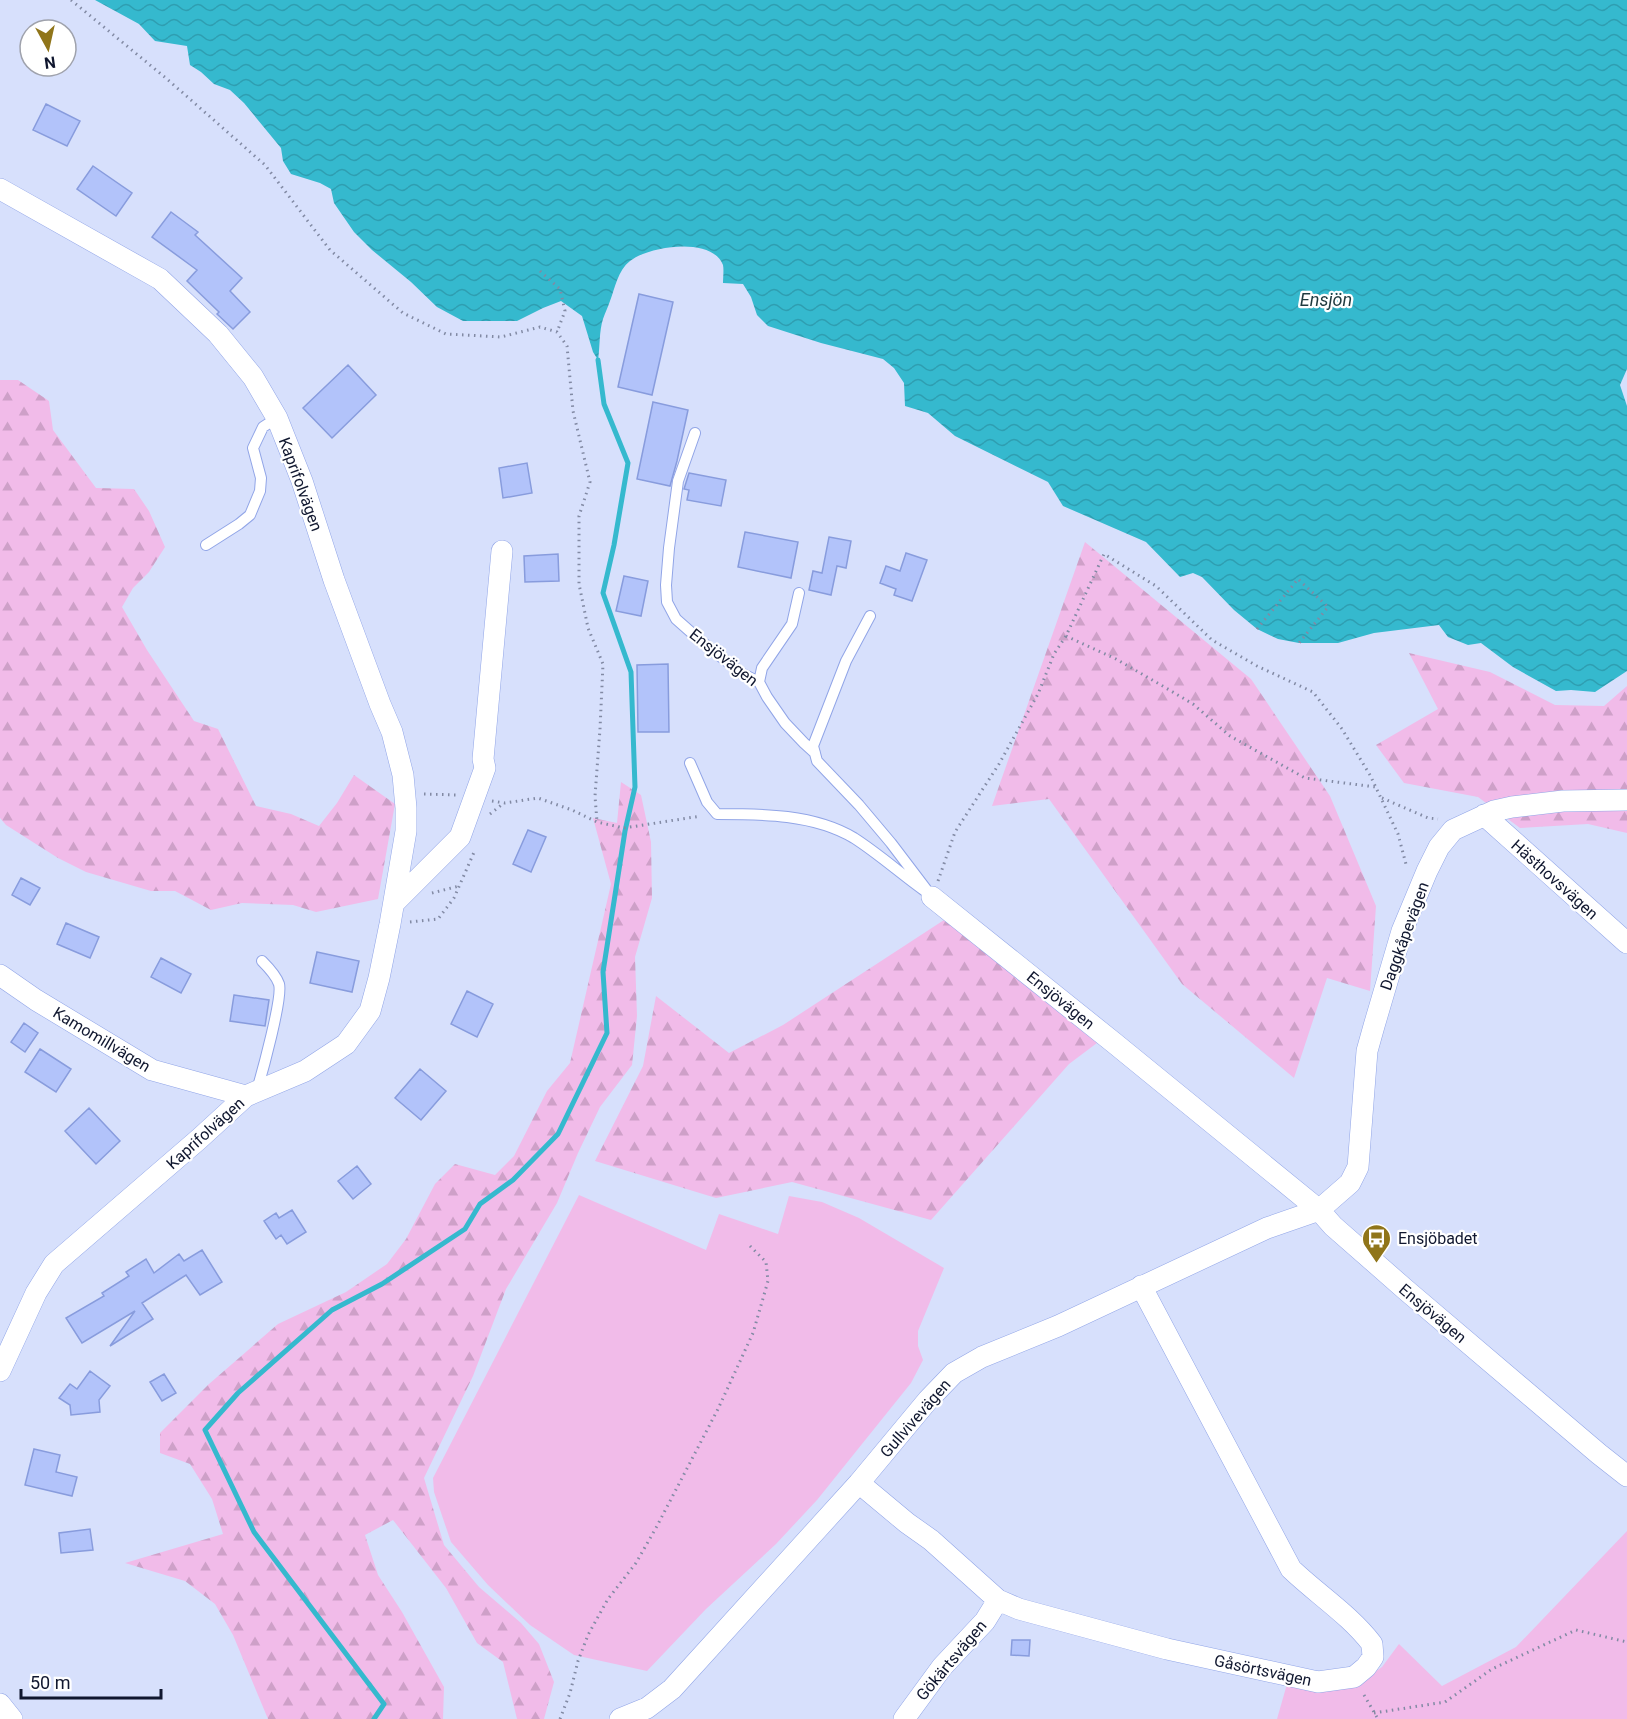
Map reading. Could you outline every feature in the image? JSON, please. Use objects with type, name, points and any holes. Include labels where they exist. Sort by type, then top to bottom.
[{"type":"street","name":"Kaprifolvägen","points":[[0,189],[160,279],[218,334],[253,377],[277,418],[302,481],[333,580],[392,732],[403,775],[406,808],[406,831],[394,903],[370,1011],[346,1044],[305,1071],[251,1093],[54,1264],[36,1293],[0,1371]]},
{"type":"street","points":[[394,903],[460,837],[485,768],[483,759],[502,551]]},
{"type":"street","name":"Daggkåpevägen","points":[[1319,1210],[1350,1183],[1358,1167],[1367,1051],[1402,931],[1439,847],[1453,830],[1484,815],[1512,807],[1563,801],[1627,800]]},
{"type":"street","name":"Hästhovsvägen","points":[[1484,815],[1627,943]]},
{"type":"street","name":"Ensjövägen","points":[[932,897],[1319,1210],[1333,1226],[1406,1290],[1627,1476]]},
{"type":"street","name":"Kamomillvägen","points":[[0,975],[36,1000],[152,1070],[251,1093]]},
{"type":"street","name":"Gullvivevägen","points":[[620,1719],[647,1708],[672,1689],[859,1483],[928,1400],[954,1373],[982,1356],[1058,1326],[1267,1228],[1319,1210]]},
{"type":"street","points":[[1141,1286],[1291,1569],[1350,1620],[1372,1644],[1373,1657],[1366,1667],[1354,1677]]},
{"type":"street","name":"Gåsörtsvägen","points":[[859,1483],[907,1523],[932,1540],[998,1600],[1019,1609],[1167,1649],[1318,1682],[1354,1677]]},
{"type":"street","name":"Gökärtsvägen","points":[[904,1719],[942,1667],[985,1621],[998,1600]]},
{"type":"street","points":[[0,1704],[12,1719]]},
{"type":"lane","points":[[206,545],[250,515],[260,491],[261,478],[254,448],[257,437],[263,427],[277,418]]},
{"type":"lane","name":"Ensjövägen","points":[[695,433],[678,481],[669,548],[667,602],[676,619],[702,642],[743,674],[759,682],[785,723],[815,753],[817,761],[859,805],[932,897]]},
{"type":"lane","points":[[759,682],[762,668],[792,624],[799,593]]},
{"type":"lane","points":[[815,753],[813,746],[846,661],[870,616]]},
{"type":"lane","points":[[690,763],[707,802],[717,814],[782,817],[830,827],[852,837],[932,897]]},
{"type":"lane","points":[[251,1093],[278,1002],[279,984],[262,961]]},
{"type":"path","points":[[71,0],[167,79],[265,165],[330,250],[403,313],[446,334],[501,337],[540,327],[557,332],[567,346],[573,411],[591,482],[579,516],[579,584],[588,628],[603,664],[595,796],[597,822]]},
{"type":"path","points":[[540,271],[560,290],[565,311],[557,332]]},
{"type":"path","points":[[932,897],[955,832],[999,764],[1038,694],[1054,654],[1066,636],[1104,554],[1156,586],[1212,640],[1257,666],[1313,692],[1342,729],[1381,797],[1398,834],[1416,900]]},
{"type":"path","points":[[1257,629],[1298,579],[1328,607],[1299,643]]},
{"type":"path","points":[[1066,636],[1116,659],[1193,704],[1230,736],[1305,778],[1376,788]]},
{"type":"path","points":[[405,793],[455,795],[505,802],[538,798],[597,822],[624,828],[717,814]]},
{"type":"path","points":[[1381,797],[1428,818],[1439,819]]},
{"type":"path","points":[[489,815],[505,802]]},
{"type":"path","points":[[390,924],[438,919],[454,898],[478,843]]},
{"type":"path","points":[[560,1719],[588,1635],[608,1599],[636,1563],[657,1526],[718,1409],[753,1333],[768,1281],[766,1262],[750,1246]]},
{"type":"path","points":[[1374,1713],[1445,1702],[1492,1669],[1576,1630],[1627,1642]]},
{"type":"path","points":[[1354,1677],[1378,1719]]},
{"type":"green space","points":[[0,380],[18,380],[49,401],[53,430],[96,488],[134,489],[149,511],[165,547],[149,572],[133,588],[122,607],[147,650],[194,721],[218,729],[256,806],[291,814],[319,826],[337,803],[354,775],[395,804],[378,899],[316,912],[293,905],[242,903],[211,910],[175,891],[151,891],[86,872],[58,858],[6,825],[0,818]]},
{"type":"green space","points":[[1085,542],[1251,679],[1330,796],[1376,906],[1370,991],[1327,978],[1294,1078],[1182,984],[1049,799],[992,806]]},
{"type":"green space","points":[[1409,653],[1490,672],[1555,705],[1604,706],[1627,686],[1627,833],[1588,824],[1520,828],[1478,797],[1404,783],[1376,745],[1438,709]]},
{"type":"green space","points":[[621,782],[641,795],[651,842],[652,898],[635,957],[637,1016],[632,1065],[600,1107],[557,1203],[506,1289],[473,1376],[424,1478],[444,1545],[479,1587],[521,1623],[539,1644],[554,1682],[544,1719],[517,1719],[503,1662],[477,1643],[446,1588],[393,1520],[365,1535],[378,1575],[402,1612],[444,1687],[443,1719],[268,1719],[233,1635],[215,1604],[185,1581],[125,1563],[223,1534],[212,1499],[190,1464],[160,1453],[160,1433],[209,1384],[278,1324],[346,1292],[387,1264],[406,1239],[435,1184],[455,1164],[495,1175],[514,1156],[547,1091],[570,1063],[611,884],[593,818],[617,823]]},
{"type":"green space","points":[[944,920],[1097,1043],[1069,1064],[931,1220],[792,1182],[716,1198],[595,1161],[643,1066],[656,996],[729,1053],[783,1025]]},
{"type":"green space","points":[[579,1195],[706,1250],[719,1214],[778,1234],[789,1196],[822,1202],[859,1218],[944,1268],[918,1331],[918,1346],[923,1360],[911,1383],[817,1500],[776,1544],[706,1609],[647,1671],[574,1655],[530,1625],[488,1585],[451,1542],[434,1492],[433,1478]]},
{"type":"green space","points":[[1627,1531],[1627,1719],[1277,1719],[1287,1684],[1355,1686],[1382,1667],[1399,1644],[1442,1686],[1516,1647]]},
{"type":"water","name":"Ensjön","points":[[95,0],[1627,0],[1627,369],[1620,385],[1627,406],[1627,671],[1595,692],[1556,691],[1513,667],[1481,643],[1468,645],[1448,637],[1439,625],[1374,633],[1338,643],[1299,643],[1278,639],[1257,629],[1234,610],[1202,577],[1193,573],[1180,577],[1146,542],[1063,506],[1048,482],[955,436],[928,413],[905,406],[904,383],[894,368],[883,359],[768,326],[757,315],[751,297],[743,284],[723,283],[723,265],[717,256],[706,250],[680,246],[665,248],[639,256],[626,265],[617,280],[603,319],[598,360],[593,352],[582,316],[561,301],[517,321],[463,321],[437,307],[354,232],[334,203],[331,189],[291,174],[283,161],[281,148],[244,103],[230,90],[214,84],[190,65],[187,46],[155,41],[139,24]]},
{"type":"building","points":[[46,104],[80,121],[67,146],[33,130]]},
{"type":"building","points":[[93,166],[132,193],[116,216],[77,189]]},
{"type":"building","points":[[171,212],[198,232],[195,235],[242,278],[230,291],[250,312],[233,329],[187,281],[197,270],[152,237]]},
{"type":"building","points":[[639,294],[673,302],[652,395],[618,387]]},
{"type":"building","points":[[348,365],[376,395],[332,438],[303,408]]},
{"type":"building","points":[[653,402],[688,410],[670,486],[637,479]]},
{"type":"building","points":[[527,463],[532,493],[503,498],[499,468]]},
{"type":"building","points":[[689,473],[726,480],[721,506],[687,500],[689,490],[684,489]]},
{"type":"building","points":[[745,532],[798,542],[791,578],[738,567]]},
{"type":"building","points":[[829,537],[851,541],[846,568],[837,566],[831,595],[809,590],[813,571],[822,573]]},
{"type":"building","points":[[906,553],[927,560],[912,601],[894,595],[896,589],[880,583],[886,566],[900,571]]},
{"type":"building","points":[[558,554],[559,581],[525,582],[524,556]]},
{"type":"building","points":[[624,576],[648,581],[641,616],[616,611]]},
{"type":"building","points":[[668,664],[669,732],[638,732],[637,665]]},
{"type":"building","points":[[528,830],[546,837],[531,872],[513,864]]},
{"type":"building","points":[[21,878],[40,888],[30,905],[12,895]]},
{"type":"building","points":[[66,923],[99,937],[90,958],[57,944]]},
{"type":"building","points":[[317,952],[359,961],[352,992],[310,983]]},
{"type":"building","points":[[161,958],[191,974],[181,993],[151,977]]},
{"type":"building","points":[[467,991],[493,1004],[477,1037],[451,1024]]},
{"type":"building","points":[[234,995],[269,1000],[265,1026],[230,1021]]},
{"type":"building","points":[[24,1023],[38,1033],[25,1052],[11,1042]]},
{"type":"building","points":[[40,1049],[71,1069],[56,1092],[25,1072]]},
{"type":"building","points":[[420,1069],[446,1091],[421,1120],[395,1098]]},
{"type":"building","points":[[89,1108],[120,1141],[96,1164],[65,1131]]},
{"type":"building","points":[[357,1166],[371,1184],[353,1199],[338,1181]]},
{"type":"building","points":[[292,1210],[306,1232],[287,1244],[281,1235],[276,1239],[264,1221],[276,1213],[279,1218]]},
{"type":"building","points":[[202,1250],[222,1282],[200,1295],[186,1275],[142,1303],[153,1319],[110,1346],[135,1311],[82,1343],[66,1318],[104,1296],[102,1293],[129,1276],[126,1272],[146,1259],[154,1273],[179,1254],[184,1261]]},
{"type":"building","points":[[90,1371],[110,1386],[99,1400],[100,1412],[71,1415],[70,1405],[59,1398],[70,1384],[77,1389]]},
{"type":"building","points":[[164,1374],[176,1393],[162,1401],[150,1382]]},
{"type":"building","points":[[34,1449],[60,1455],[56,1472],[77,1477],[72,1496],[25,1485]]},
{"type":"building","points":[[90,1529],[93,1550],[61,1553],[59,1533]]},
{"type":"building","points":[[1012,1640],[1030,1640],[1029,1656],[1011,1655]]},
{"type":"waterway","points":[[374,1719],[384,1704],[254,1532],[205,1430],[238,1393],[332,1310],[382,1284],[465,1229],[480,1204],[513,1180],[558,1134],[607,1033],[603,972],[625,831],[635,787],[631,672],[603,593],[628,463],[604,404],[598,360]]},
{"type":"place","name":"Ensjöbadet","points":[[1377,1264]]}]
